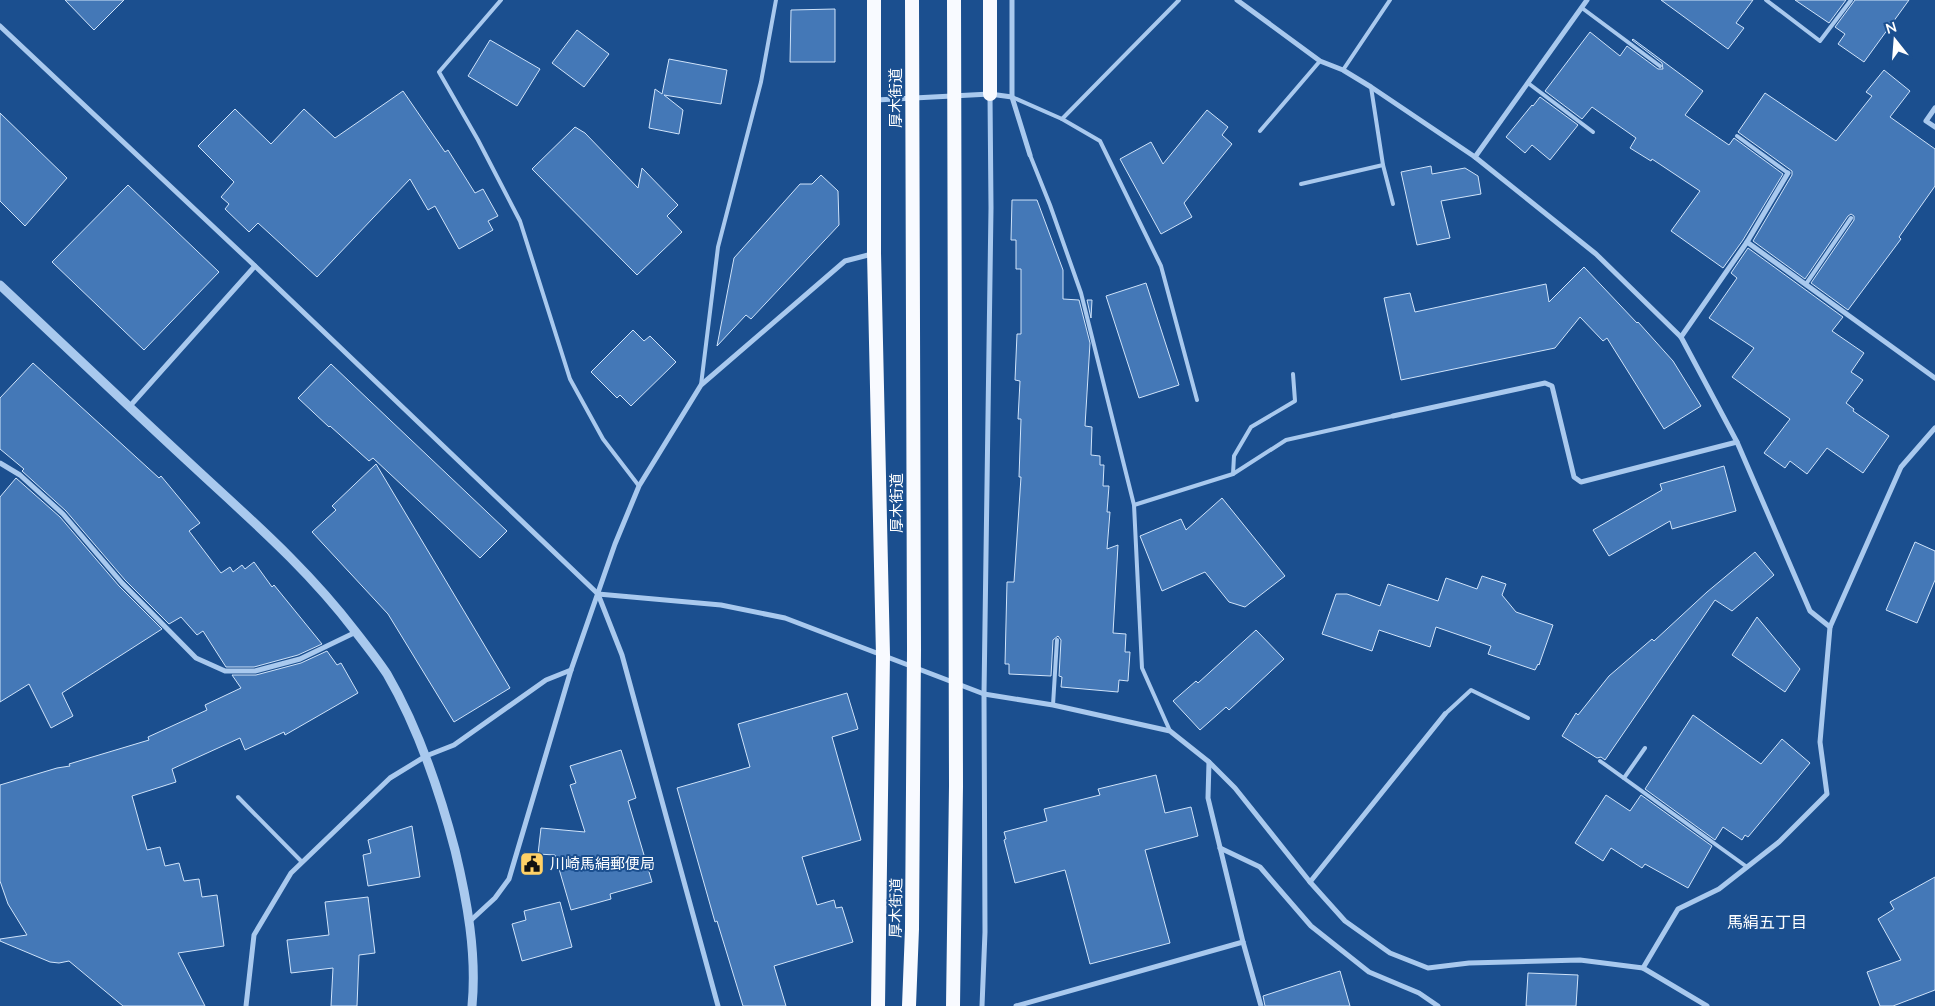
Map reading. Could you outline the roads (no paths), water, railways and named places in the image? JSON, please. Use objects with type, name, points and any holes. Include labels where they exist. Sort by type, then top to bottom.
[{"type":"highway","points":[[874,0],[874,253],[883,655],[878,1006]]},
{"type":"highway","name":"厚木街道","points":[[910,1006],[914,649],[912,0]]},
{"type":"highway","points":[[953,1006],[956,786],[954,0]]},
{"type":"highway","points":[[990,0],[990,94]]},
{"type":"street","points":[[1012,0],[1012,97],[1030,155]]},
{"type":"street","points":[[1237,0],[1320,62],[1343,70],[1371,87],[1475,157],[1596,254],[1681,337],[1737,442],[1810,611],[1830,627]]},
{"type":"street","points":[[1475,157],[1588,0]]},
{"type":"street","points":[[0,26],[255,266],[598,594],[622,655],[718,1006]]},
{"type":"street","points":[[875,100],[990,94],[1012,97]]},
{"type":"street","points":[[982,1006],[985,932],[984,694],[991,208],[990,94]]},
{"type":"street","points":[[1935,108],[1926,121],[1935,127]]},
{"type":"street","points":[[1681,337],[1747,242],[1788,173]]},
{"type":"street","points":[[1747,242],[1935,378]]},
{"type":"street","points":[[468,922],[495,898],[509,879],[571,670],[614,544],[639,486],[701,384],[845,261],[874,253]]},
{"type":"street","points":[[130,406],[255,266]]},
{"type":"street","points":[[0,285],[261,528],[314,582],[356,632],[387,674],[426,756],[449,826],[460,869],[474,962],[472,1006]]},
{"type":"street","points":[[1392,416],[1545,383],[1552,386],[1574,477],[1581,482],[1737,442]]},
{"type":"street","points":[[1642,968],[1678,909],[1719,889],[1779,842],[1827,794],[1820,742],[1830,627],[1902,468],[1935,428]]},
{"type":"street","points":[[0,462],[20,475],[62,514],[122,583],[196,658],[225,671],[255,671],[300,659],[356,632]]},
{"type":"street","points":[[598,594],[721,605],[785,618],[984,694],[1053,705],[1170,731],[1209,762],[1235,788],[1310,882],[1345,921],[1390,953],[1428,968],[1469,963],[1580,960],[1642,968],[1707,1006]]},
{"type":"street","points":[[246,1006],[254,935],[290,874],[390,778],[426,756],[454,745],[546,680],[571,670]]},
{"type":"street","points":[[1310,882],[1445,714]]},
{"type":"street","points":[[1209,762],[1208,798],[1243,942],[1261,1006]]},
{"type":"street","points":[[1220,848],[1260,867],[1311,926],[1369,972],[1419,993],[1438,1006]]},
{"type":"street","points":[[1016,1006],[1243,942]]},
{"type":"lane","points":[[501,0],[439,72],[478,140],[520,220],[570,379],[603,439],[639,486]]},
{"type":"lane","points":[[701,384],[718,247],[761,82],[776,0]]},
{"type":"lane","points":[[1062,119],[1179,0]]},
{"type":"lane","points":[[1343,70],[1390,0]]},
{"type":"lane","points":[[1766,0],[1820,41],[1850,0]]},
{"type":"lane","points":[[1582,8],[1660,66]]},
{"type":"lane","points":[[1260,131],[1320,62]]},
{"type":"lane","points":[[1528,83],[1593,132]]},
{"type":"lane","points":[[1371,87],[1383,165],[1393,204]]},
{"type":"lane","points":[[1012,97],[1062,119],[1100,141],[1161,266],[1197,400]]},
{"type":"lane","points":[[1737,136],[1788,173]]},
{"type":"lane","points":[[1030,155],[1081,293],[1134,505],[1142,668],[1170,731]]},
{"type":"lane","points":[[1301,184],[1383,165]]},
{"type":"lane","points":[[1806,284],[1851,218]]},
{"type":"lane","points":[[1233,474],[1234,456],[1251,427],[1295,401],[1293,374]]},
{"type":"lane","points":[[1134,505],[1233,474],[1286,440],[1392,416]]},
{"type":"lane","points":[[1053,705],[1057,640]]},
{"type":"lane","points":[[1445,714],[1471,690],[1528,718]]},
{"type":"lane","points":[[1624,778],[1645,748]]},
{"type":"lane","points":[[1600,761],[1747,867]]},
{"type":"lane","points":[[238,797],[302,862]]},
{"type":"place","name":"川崎馬絹郵便局","points":[[532,864]]},
{"type":"district","name":"馬絹五丁目","points":[[1767,922]]}]
